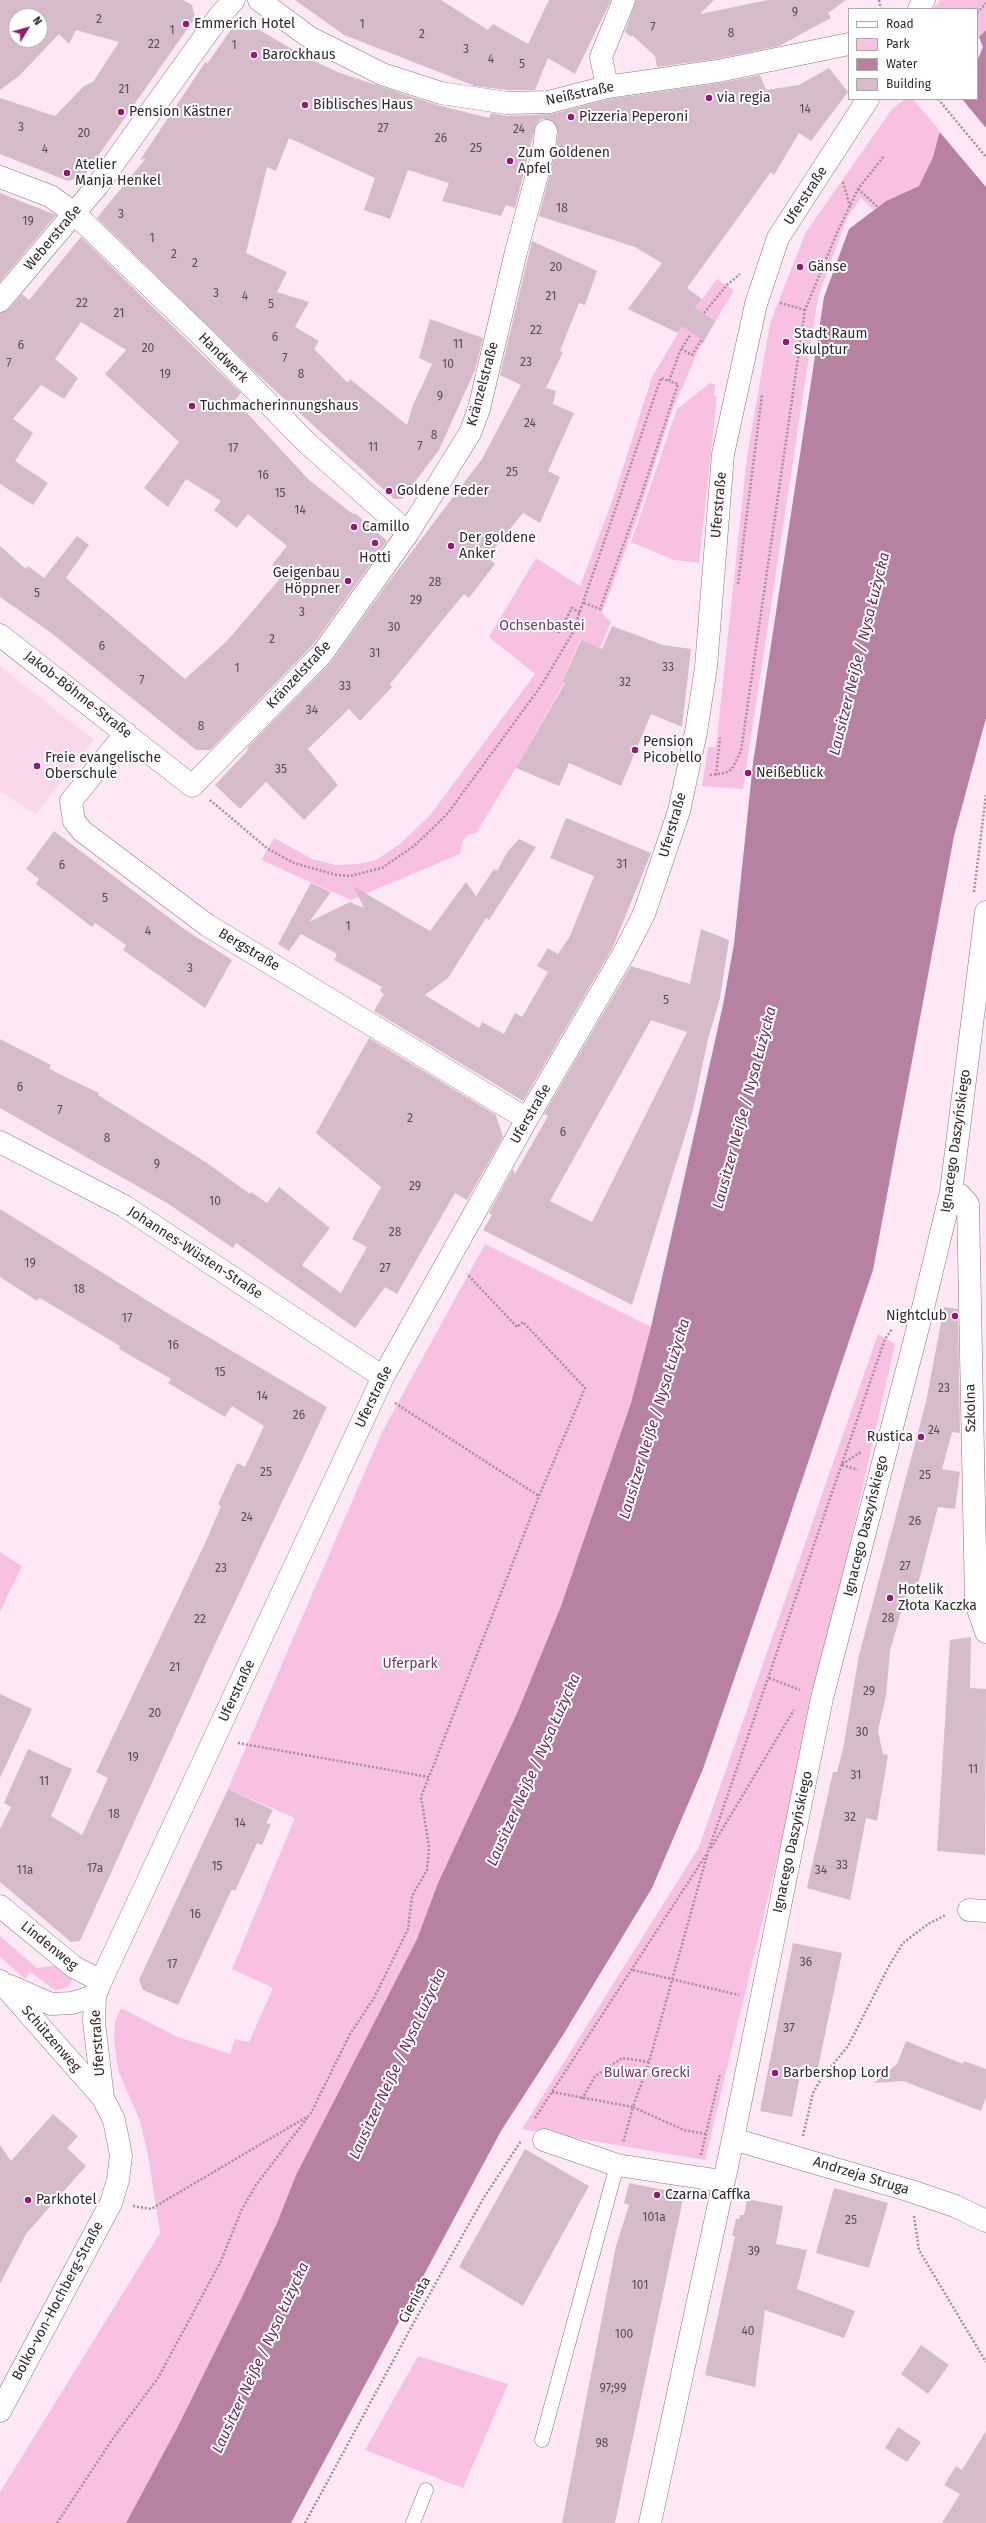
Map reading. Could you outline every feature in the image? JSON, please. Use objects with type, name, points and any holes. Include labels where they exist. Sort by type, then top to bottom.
[{"type":"street","name":"Weberstraße","points":[[0,301],[98,184],[221,14],[234,0]]},
{"type":"street","name":"Neißstraße","points":[[259,0],[309,37],[382,74],[441,93],[507,103],[549,102],[607,87],[718,71],[848,44]]},
{"type":"street","points":[[607,87],[601,57],[624,0]]},
{"type":"street","name":"Uferstraße","points":[[103,2098],[94,2022],[98,1989],[380,1384],[450,1256],[624,953],[644,914],[679,811],[687,773],[706,667],[723,454],[756,304],[778,238],[867,100]]},
{"type":"street","name":"Kränzelstraße","points":[[192,786],[322,654],[408,533],[470,433],[479,409],[516,252],[544,149],[549,102]]},
{"type":"street","name":"Handwerk","points":[[0,177],[50,196],[74,213],[207,341],[306,442],[408,533]]},
{"type":"street","name":"Jakob-Böhme-Straße","points":[[0,634],[126,732],[192,786]]},
{"type":"street","name":"Bergstraße","points":[[126,732],[71,801],[74,821],[82,831],[207,925],[528,1119]]},
{"type":"street","name":"Ignacego Daszyńskiego","points":[[650,2523],[667,2450],[722,2181],[733,2139],[760,1999],[822,1698],[951,1192],[986,912]]},
{"type":"street","name":"Johannes-Wüsten-Straße","points":[[0,1142],[124,1206],[380,1384]]},
{"type":"street","name":"Szkolna","points":[[951,1192],[960,1195],[968,1204],[976,1603],[986,1632]]},
{"type":"street","name":"Lindenweg","points":[[0,1906],[98,1989]]},
{"type":"street","name":"Schützenweg","points":[[0,1980],[35,1999],[50,2004],[72,2003],[98,1989]]},
{"type":"street","name":"Schützenweg","points":[[0,1980],[103,2098]]},
{"type":"street","name":"Bolko-von-Hochberg-Straße","points":[[0,2410],[111,2203],[118,2180],[121,2155],[114,2120],[103,2098]]},
{"type":"street","points":[[537,2133],[617,2165],[722,2181]]},
{"type":"street","name":"Andrzeja Struga","points":[[733,2139],[911,2191],[955,2206],[986,2221]]},
{"type":"lane","points":[[542,2440],[617,2165]]},
{"type":"lane","points":[[413,2523],[426,2490]]},
{"type":"path","points":[[978,12],[986,4]]},
{"type":"path","points":[[939,100],[986,157]]},
{"type":"path","points":[[687,773],[716,775],[732,769],[741,751],[805,310],[858,189],[884,156]]},
{"type":"path","points":[[842,175],[850,207]]},
{"type":"path","points":[[858,189],[878,207]]},
{"type":"path","points":[[704,313],[727,285]]},
{"type":"path","points":[[776,302],[805,310]]},
{"type":"path","points":[[669,381],[681,349],[691,334]]},
{"type":"path","points":[[681,349],[692,355],[701,340],[703,342]]},
{"type":"path","points":[[192,786],[268,849],[294,863],[323,872],[350,876],[382,868],[414,846],[448,813],[541,686],[572,634],[661,378],[678,384],[638,505],[600,609],[584,603]]},
{"type":"path","points":[[738,587],[762,393]]},
{"type":"path","points":[[544,623],[558,632],[572,608],[580,613]]},
{"type":"path","points":[[716,775],[721,736]]},
{"type":"path","points":[[57,2523],[114,2437],[158,2378],[221,2260],[249,2198],[310,2115],[350,2034],[374,1998],[408,1929],[412,1896],[427,1870],[429,1847],[422,1797],[539,1496],[585,1388],[523,1322],[517,1327],[450,1256]]},
{"type":"path","points":[[617,2165],[633,2107],[649,2062],[673,1980],[708,1852],[885,1340]]},
{"type":"path","points":[[380,1384],[539,1496]]},
{"type":"path","points":[[842,1465],[868,1447]]},
{"type":"path","points":[[842,1465],[862,1471]]},
{"type":"path","points":[[769,1678],[805,1692]]},
{"type":"path","points":[[537,2133],[552,2092],[708,1852],[797,1706]]},
{"type":"path","points":[[214,1739],[429,1777]]},
{"type":"path","points":[[802,2140],[813,2093],[821,2079],[848,2046],[889,1966],[904,1943],[928,1924],[958,1911],[977,1911]]},
{"type":"path","points":[[632,1970],[760,1999]]},
{"type":"path","points":[[582,2099],[595,2076],[622,2058],[649,2062]]},
{"type":"path","points":[[552,2092],[582,2099],[633,2107],[684,2130],[706,2134]]},
{"type":"path","points":[[111,2203],[151,2209],[310,2115]]},
{"type":"path","name":"Cienista","points":[[305,2523],[419,2313],[483,2199],[522,2139]]},
{"type":"path","points":[[911,2191],[919,2250],[986,2362]]},
{"type":"shaded area","name":"Freie evangelische Oberschule","points":[[0,666],[94,740],[36,814],[0,792]]},
{"type":"green space","points":[[940,0],[986,0],[986,30],[978,38],[978,8],[934,8]]},
{"type":"green space","points":[[904,100],[914,100],[940,131],[933,157],[919,186],[886,201],[873,210],[861,198],[847,218],[818,297],[743,789],[702,786],[708,747],[716,747],[747,457],[770,323],[806,232],[892,109]]},
{"type":"green space","name":"Ochsenbastei","points":[[717,279],[734,290],[697,353],[671,414],[635,525],[602,613],[611,622],[600,648],[580,640],[562,681],[564,683],[516,768],[476,833],[469,834],[462,842],[460,854],[351,900],[261,860],[274,838],[312,859],[336,865],[358,864],[376,860],[400,844],[431,814],[535,674],[489,637],[536,558],[580,586],[613,499],[652,377],[682,326]]},
{"type":"green space","points":[[710,383],[715,384],[714,396],[717,396],[699,563],[674,560],[631,542],[677,409]]},
{"type":"green space","name":"Uferpark","points":[[485,1244],[651,1327],[631,1403],[561,1606],[518,1711],[438,1883],[417,1939],[296,2175],[277,2223],[177,2428],[126,2523],[0,2523],[0,2492],[160,2233],[148,2155],[140,2121],[118,2070],[114,2039],[115,2022],[121,2008],[178,2037],[230,2054],[235,2039],[249,2042],[273,1988],[232,1969],[295,1818],[228,1789],[382,1432]]},
{"type":"green space","name":"Bulwar Grecki","points":[[878,1334],[895,1344],[802,1756],[705,2160],[522,2129],[699,1847]]},
{"type":"green space","points":[[0,1552],[22,1566],[0,1612]]},
{"type":"green space","points":[[0,1936],[37,1968],[58,1965],[73,1978],[68,1987],[55,1990],[30,1972],[25,1979],[0,1957]]},
{"type":"green space","points":[[418,2356],[508,2384],[463,2488],[365,2450]]},
{"type":"water","name":"Lausitzer Neiße / Nysa Łużycka","points":[[986,30],[986,718],[954,836],[873,1270],[770,1575],[703,1769],[652,1888],[563,2035],[501,2131],[291,2523],[126,2523],[177,2428],[277,2223],[296,2175],[417,1939],[438,1883],[518,1711],[561,1606],[631,1403],[651,1327],[723,1005],[734,944],[753,763],[824,297],[849,229],[886,201],[919,186],[933,157],[940,131],[959,100],[978,100],[978,59],[983,47],[979,37]]},
{"type":"pier","points":[[957,100],[963,100],[986,128],[986,187],[938,130]]},
{"type":"building","points":[[0,0],[183,0],[192,5],[195,18],[84,176],[68,181],[0,154],[0,98],[55,116],[84,86],[93,82],[119,42],[76,30],[69,44],[59,34],[48,46],[48,8],[8,8],[8,48],[46,48],[19,76],[0,90]]},
{"type":"building","points":[[295,0],[441,0],[488,30],[493,24],[528,44],[549,0],[611,0],[575,74],[548,58],[535,90],[508,90],[475,86],[344,35]]},
{"type":"building","points":[[636,0],[714,0],[700,14],[768,0],[846,0],[828,13],[831,18],[779,46],[716,59],[657,67],[655,56],[632,35],[631,37],[625,32]]},
{"type":"building","points":[[239,18],[307,58],[340,73],[437,105],[489,118],[491,113],[507,116],[552,114],[609,99],[720,83],[760,75],[766,90],[799,85],[829,68],[848,92],[811,141],[799,133],[774,175],[771,172],[687,288],[702,299],[695,308],[715,321],[704,341],[682,326],[678,333],[628,309],[662,263],[635,247],[539,216],[556,150],[558,132],[553,121],[541,119],[536,124],[515,208],[506,205],[501,216],[442,201],[449,183],[408,170],[390,219],[364,210],[375,178],[289,138],[276,171],[267,167],[246,253],[287,272],[277,292],[309,302],[295,327],[319,341],[314,349],[348,383],[350,379],[407,425],[413,405],[432,364],[419,358],[430,319],[483,338],[475,370],[439,450],[402,499],[394,499],[257,374],[97,218],[146,158],[140,160],[206,61],[207,64]]},
{"type":"building","points":[[0,193],[56,215],[0,282]]},
{"type":"building","points":[[81,237],[241,393],[235,400],[309,480],[353,514],[355,513],[387,541],[312,646],[210,750],[196,750],[50,632],[0,597],[0,546],[26,569],[28,566],[44,578],[77,536],[89,545],[66,578],[185,679],[227,641],[283,575],[272,565],[287,546],[248,514],[237,528],[214,510],[221,501],[186,479],[168,507],[144,488],[179,442],[105,374],[126,350],[81,322],[55,359],[78,378],[64,399],[41,385],[13,419],[33,433],[15,461],[48,483],[33,505],[0,484],[0,313],[9,309],[22,294],[29,300]]},
{"type":"building","points":[[532,241],[597,271],[585,305],[579,303],[560,351],[563,352],[546,388],[556,391],[553,404],[574,413],[548,471],[560,477],[540,523],[523,513],[487,557],[495,564],[469,598],[464,594],[390,684],[392,687],[360,721],[349,709],[308,749],[338,785],[304,820],[266,782],[240,809],[215,785],[249,749],[246,749],[332,661],[388,583],[482,459],[521,385],[500,375]]},
{"type":"building","points":[[612,626],[663,645],[691,649],[682,727],[651,714],[621,786],[569,763],[559,786],[516,768],[565,683],[562,682],[581,640],[602,649]]},
{"type":"building","points":[[566,818],[651,853],[613,947],[523,1101],[374,1011],[384,994],[380,991],[382,987],[334,960],[337,954],[301,934],[289,951],[278,944],[311,883],[331,892],[309,922],[350,902],[364,908],[353,886],[430,931],[466,882],[476,896],[494,869],[497,871],[508,851],[519,839],[536,847],[489,920],[486,918],[448,978],[425,995],[479,1028],[482,1022],[504,1034],[515,1013],[522,1017],[548,972],[537,966],[548,948],[558,954],[570,936],[594,876],[550,858]]},
{"type":"building","points":[[54,831],[184,929],[232,960],[205,1008],[123,950],[126,945],[95,923],[92,927],[36,884],[39,879],[26,869]]},
{"type":"building","points":[[701,929],[729,940],[720,998],[708,1039],[693,1110],[632,1305],[483,1230],[492,1215],[489,1213],[513,1169],[515,1174],[548,1116],[544,1114],[631,966],[690,984]],"holes":[[[651,1020],[687,1032],[592,1222],[550,1201]]]},
{"type":"building","points":[[369,1038],[496,1115],[503,1137],[467,1200],[455,1193],[397,1294],[385,1287],[355,1328],[236,1243],[233,1248],[167,1203],[0,1108],[0,1039],[51,1065],[49,1068],[55,1072],[99,1093],[98,1095],[207,1163],[250,1194],[251,1192],[267,1203],[279,1187],[330,1228],[302,1265],[341,1293],[367,1247],[352,1239],[381,1187],[316,1133]]},
{"type":"building","points":[[0,1209],[164,1311],[327,1407],[210,1655],[80,1941],[71,1942],[0,1882],[0,1829],[11,1807],[4,1803],[28,1749],[72,1769],[51,1816],[82,1835],[108,1778],[96,1772],[206,1541],[221,1506],[218,1504],[237,1463],[245,1467],[264,1426],[232,1406],[225,1417],[168,1383],[171,1379],[119,1349],[120,1346],[40,1298],[37,1301],[0,1277]]},
{"type":"building","points":[[944,1307],[958,1309],[960,1433],[952,1432],[942,1469],[960,1472],[955,1509],[938,1507],[917,1588],[910,1586],[890,1651],[886,1696],[878,1731],[883,1754],[888,1755],[877,1821],[866,1818],[850,1900],[807,1888],[833,1772],[837,1772],[843,1749],[859,1655],[926,1402]]},
{"type":"building","points":[[971,1637],[970,1688],[986,1689],[985,1855],[937,1851],[950,1640]]},
{"type":"building","points":[[0,1694],[32,1709],[0,1778]]},
{"type":"building","points":[[228,1789],[273,1810],[266,1823],[271,1824],[262,1845],[257,1843],[235,1891],[232,1889],[178,2005],[143,1990],[139,1980]]},
{"type":"building","points":[[793,1943],[842,1953],[818,2068],[802,2065],[792,2117],[760,2111]]},
{"type":"building","points":[[906,2041],[963,2064],[964,2061],[986,2069],[986,2097],[981,2111],[903,2081],[874,2083],[897,2064]]},
{"type":"building","name":"Parkhotel","points":[[53,2114],[78,2136],[67,2148],[86,2166],[26,2234],[0,2284],[0,2145],[11,2161]]},
{"type":"building","points":[[525,2149],[589,2186],[523,2306],[459,2267]]},
{"type":"building","points":[[629,2183],[684,2194],[615,2523],[562,2523],[616,2246],[629,2205],[624,2203]]},
{"type":"building","points":[[834,2188],[888,2203],[869,2268],[816,2253]]},
{"type":"building","points":[[747,2199],[783,2206],[776,2244],[807,2250],[797,2289],[855,2311],[844,2338],[765,2310],[755,2387],[705,2375],[735,2236],[732,2236],[736,2219],[739,2219],[740,2215],[744,2215]]},
{"type":"building","points":[[921,2345],[949,2365],[928,2394],[901,2374]]},
{"type":"building","points":[[898,2427],[921,2442],[907,2462],[885,2448]]},
{"type":"building","points":[[986,2431],[986,2523],[942,2523],[960,2494],[944,2485],[956,2466],[962,2470]]},
{"type":"place","name":"Emmerich Hotel","points":[[186,24]]},
{"type":"place","name":"Barockhaus","points":[[254,55]]},
{"type":"place","name":"via regia","points":[[709,98]]},
{"type":"place","name":"Biblisches Haus","points":[[305,105]]},
{"type":"place","name":"Pension Kästner","points":[[121,112]]},
{"type":"place","name":"Pizzeria Peperoni","points":[[571,117]]},
{"type":"place","name":"Zum Goldenen Apfel","points":[[510,161]]},
{"type":"place","name":"Atelier Manja Henkel","points":[[67,173]]},
{"type":"place","name":"Gänse","points":[[800,267]]},
{"type":"place","name":"Stadt Raum Skulptur","points":[[786,342]]},
{"type":"place","name":"Tuchmacherinnungshaus","points":[[192,406]]},
{"type":"place","name":"Goldene Feder","points":[[389,491]]},
{"type":"place","name":"Camillo","points":[[354,527]]},
{"type":"place","name":"Hotti","points":[[375,543]]},
{"type":"place","name":"Der goldene Anker","points":[[451,546]]},
{"type":"place","name":"Geigenbau Höppner","points":[[348,581]]},
{"type":"place","name":"Pension Picobello","points":[[635,750]]},
{"type":"place","name":"Freie evangelische Oberschule","points":[[37,766]]},
{"type":"place","name":"Neißeblick","points":[[748,773]]},
{"type":"place","name":"Nightclub","points":[[955,1316]]},
{"type":"place","name":"Rustica","points":[[921,1437]]},
{"type":"place","name":"Hotelik Złota Kaczka","points":[[890,1598]]},
{"type":"place","name":"Barbershop Lord","points":[[775,2073]]},
{"type":"place","name":"Czarna Caffka","points":[[657,2195]]},
{"type":"place","name":"Parkhotel","points":[[28,2200]]}]
